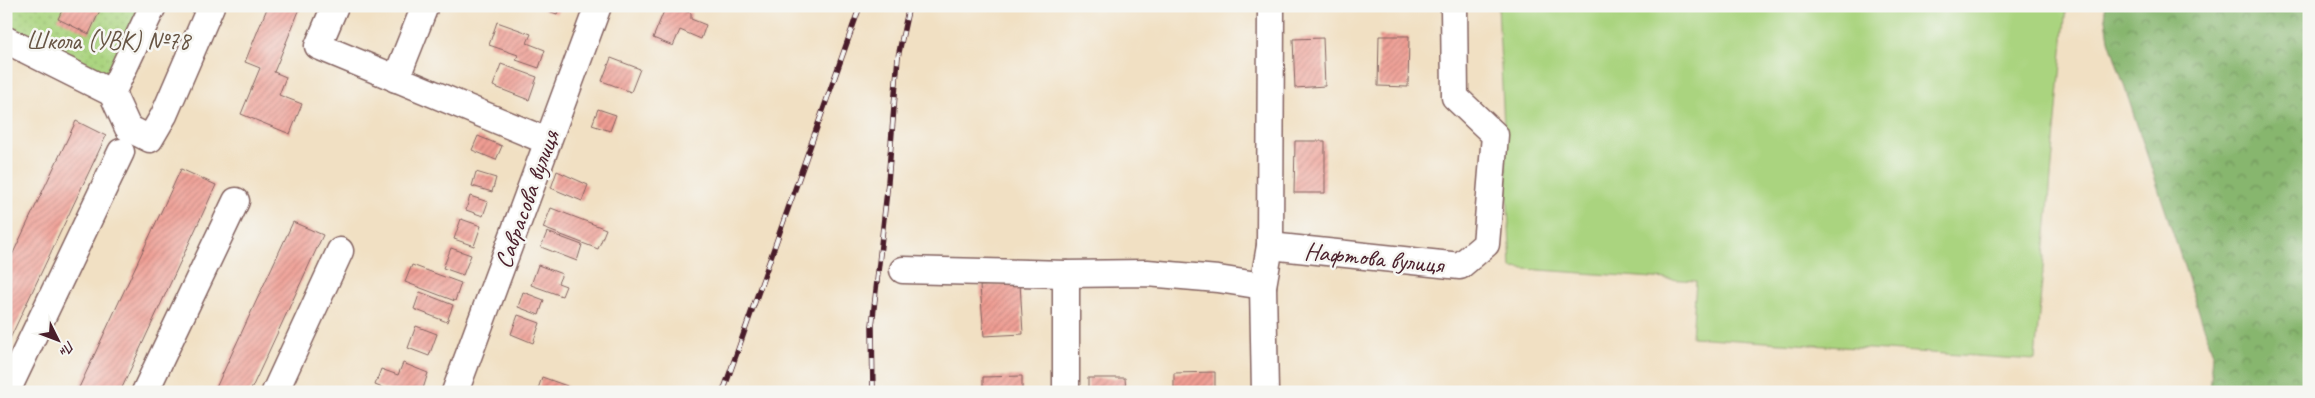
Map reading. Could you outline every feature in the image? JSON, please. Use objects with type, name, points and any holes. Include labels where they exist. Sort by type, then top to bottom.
[{"type":"street","points":[[112,93],[153,6]]},
{"type":"street","points":[[6,40],[112,93],[128,128],[150,138],[164,115],[211,6]]},
{"type":"street","points":[[335,6],[318,46],[547,141]]},
{"type":"street","points":[[396,78],[425,6]]},
{"type":"street","name":"Саврасова вулиця","points":[[455,392],[598,6]]},
{"type":"street","name":"Нафтова вулиця","points":[[1264,392],[1263,286],[1270,246],[1271,6]]},
{"type":"street","name":"Нафтова вулиця","points":[[1270,246],[1460,266],[1486,244],[1495,136],[1455,97],[1454,6]]},
{"type":"street","points":[[10,389],[122,152]]},
{"type":"street","points":[[145,392],[236,202]]},
{"type":"street","points":[[276,392],[340,251]]},
{"type":"street","points":[[903,270],[1066,274],[1147,273],[1218,279],[1263,286]]},
{"type":"street","points":[[1066,274],[1066,392]]},
{"type":"green space","name":"Школа (УВК) №78","points":[[6,6],[163,6],[124,87],[6,30]]},
{"type":"green space","points":[[1498,6],[2066,6],[2035,360],[1692,337],[1696,281],[1511,268]]},
{"type":"green space","points":[[2104,6],[2309,6],[2309,392],[2210,392],[2213,354],[2109,40]]},
{"type":"building","points":[[64,6],[102,6],[89,34],[58,19]]},
{"type":"building","points":[[268,6],[301,6],[274,72],[286,77],[279,95],[302,104],[290,134],[241,114],[260,68],[245,62]]},
{"type":"building","points":[[535,6],[560,6],[557,14]]},
{"type":"building","points":[[666,6],[674,6],[691,13],[691,19],[706,25],[701,39],[680,30],[673,46],[653,38]]},
{"type":"building","points":[[497,22],[531,34],[527,43],[545,50],[539,68],[516,60],[518,55],[489,45]]},
{"type":"building","points":[[1379,36],[1409,36],[1408,87],[1378,86]]},
{"type":"building","points":[[1323,38],[1325,86],[1295,88],[1293,39]]},
{"type":"building","points":[[611,58],[640,69],[631,92],[602,81]]},
{"type":"building","points":[[501,64],[537,77],[529,100],[493,86]]},
{"type":"building","points":[[598,109],[616,115],[610,131],[592,125]]},
{"type":"building","points":[[76,121],[106,136],[6,347],[6,268]]},
{"type":"building","points":[[478,136],[502,146],[496,160],[472,150]]},
{"type":"building","points":[[1295,141],[1325,141],[1325,193],[1294,193]]},
{"type":"building","points":[[181,169],[216,185],[120,392],[77,392]]},
{"type":"building","points":[[557,171],[588,185],[582,201],[551,188]]},
{"type":"building","points":[[476,172],[496,178],[492,192],[472,186]]},
{"type":"building","points":[[470,196],[488,202],[483,216],[466,210]]},
{"type":"building","points":[[551,208],[606,229],[598,249],[543,228]]},
{"type":"building","points":[[461,219],[481,226],[474,246],[454,239]]},
{"type":"building","points":[[293,222],[323,235],[250,392],[214,392]]},
{"type":"building","points":[[547,232],[582,245],[577,261],[541,247]]},
{"type":"building","points":[[451,248],[471,255],[463,275],[443,268]]},
{"type":"building","points":[[412,265],[461,283],[455,301],[405,282]]},
{"type":"building","points":[[538,265],[562,274],[558,283],[566,286],[562,296],[531,285]]},
{"type":"building","points":[[1020,283],[1023,334],[984,336],[980,286]]},
{"type":"building","points":[[420,292],[453,305],[447,322],[414,309]]},
{"type":"building","points":[[523,292],[544,300],[539,315],[518,307]]},
{"type":"building","points":[[518,315],[540,323],[533,343],[511,334]]},
{"type":"building","points":[[416,326],[437,334],[429,356],[408,348]]},
{"type":"building","points":[[403,363],[428,373],[422,392],[393,392],[375,385],[381,369],[398,375]]},
{"type":"building","points":[[1215,372],[1215,392],[1174,392],[1174,373]]},
{"type":"building","points":[[1022,376],[1022,392],[983,392],[983,377]]},
{"type":"building","points":[[542,377],[567,386],[564,392],[537,392]]},
{"type":"building","points":[[1088,378],[1125,378],[1126,392],[1088,392]]},
{"type":"railway","points":[[723,392],[860,6]]},
{"type":"railway","points":[[873,392],[872,326],[888,182],[898,57],[909,6]]}]
